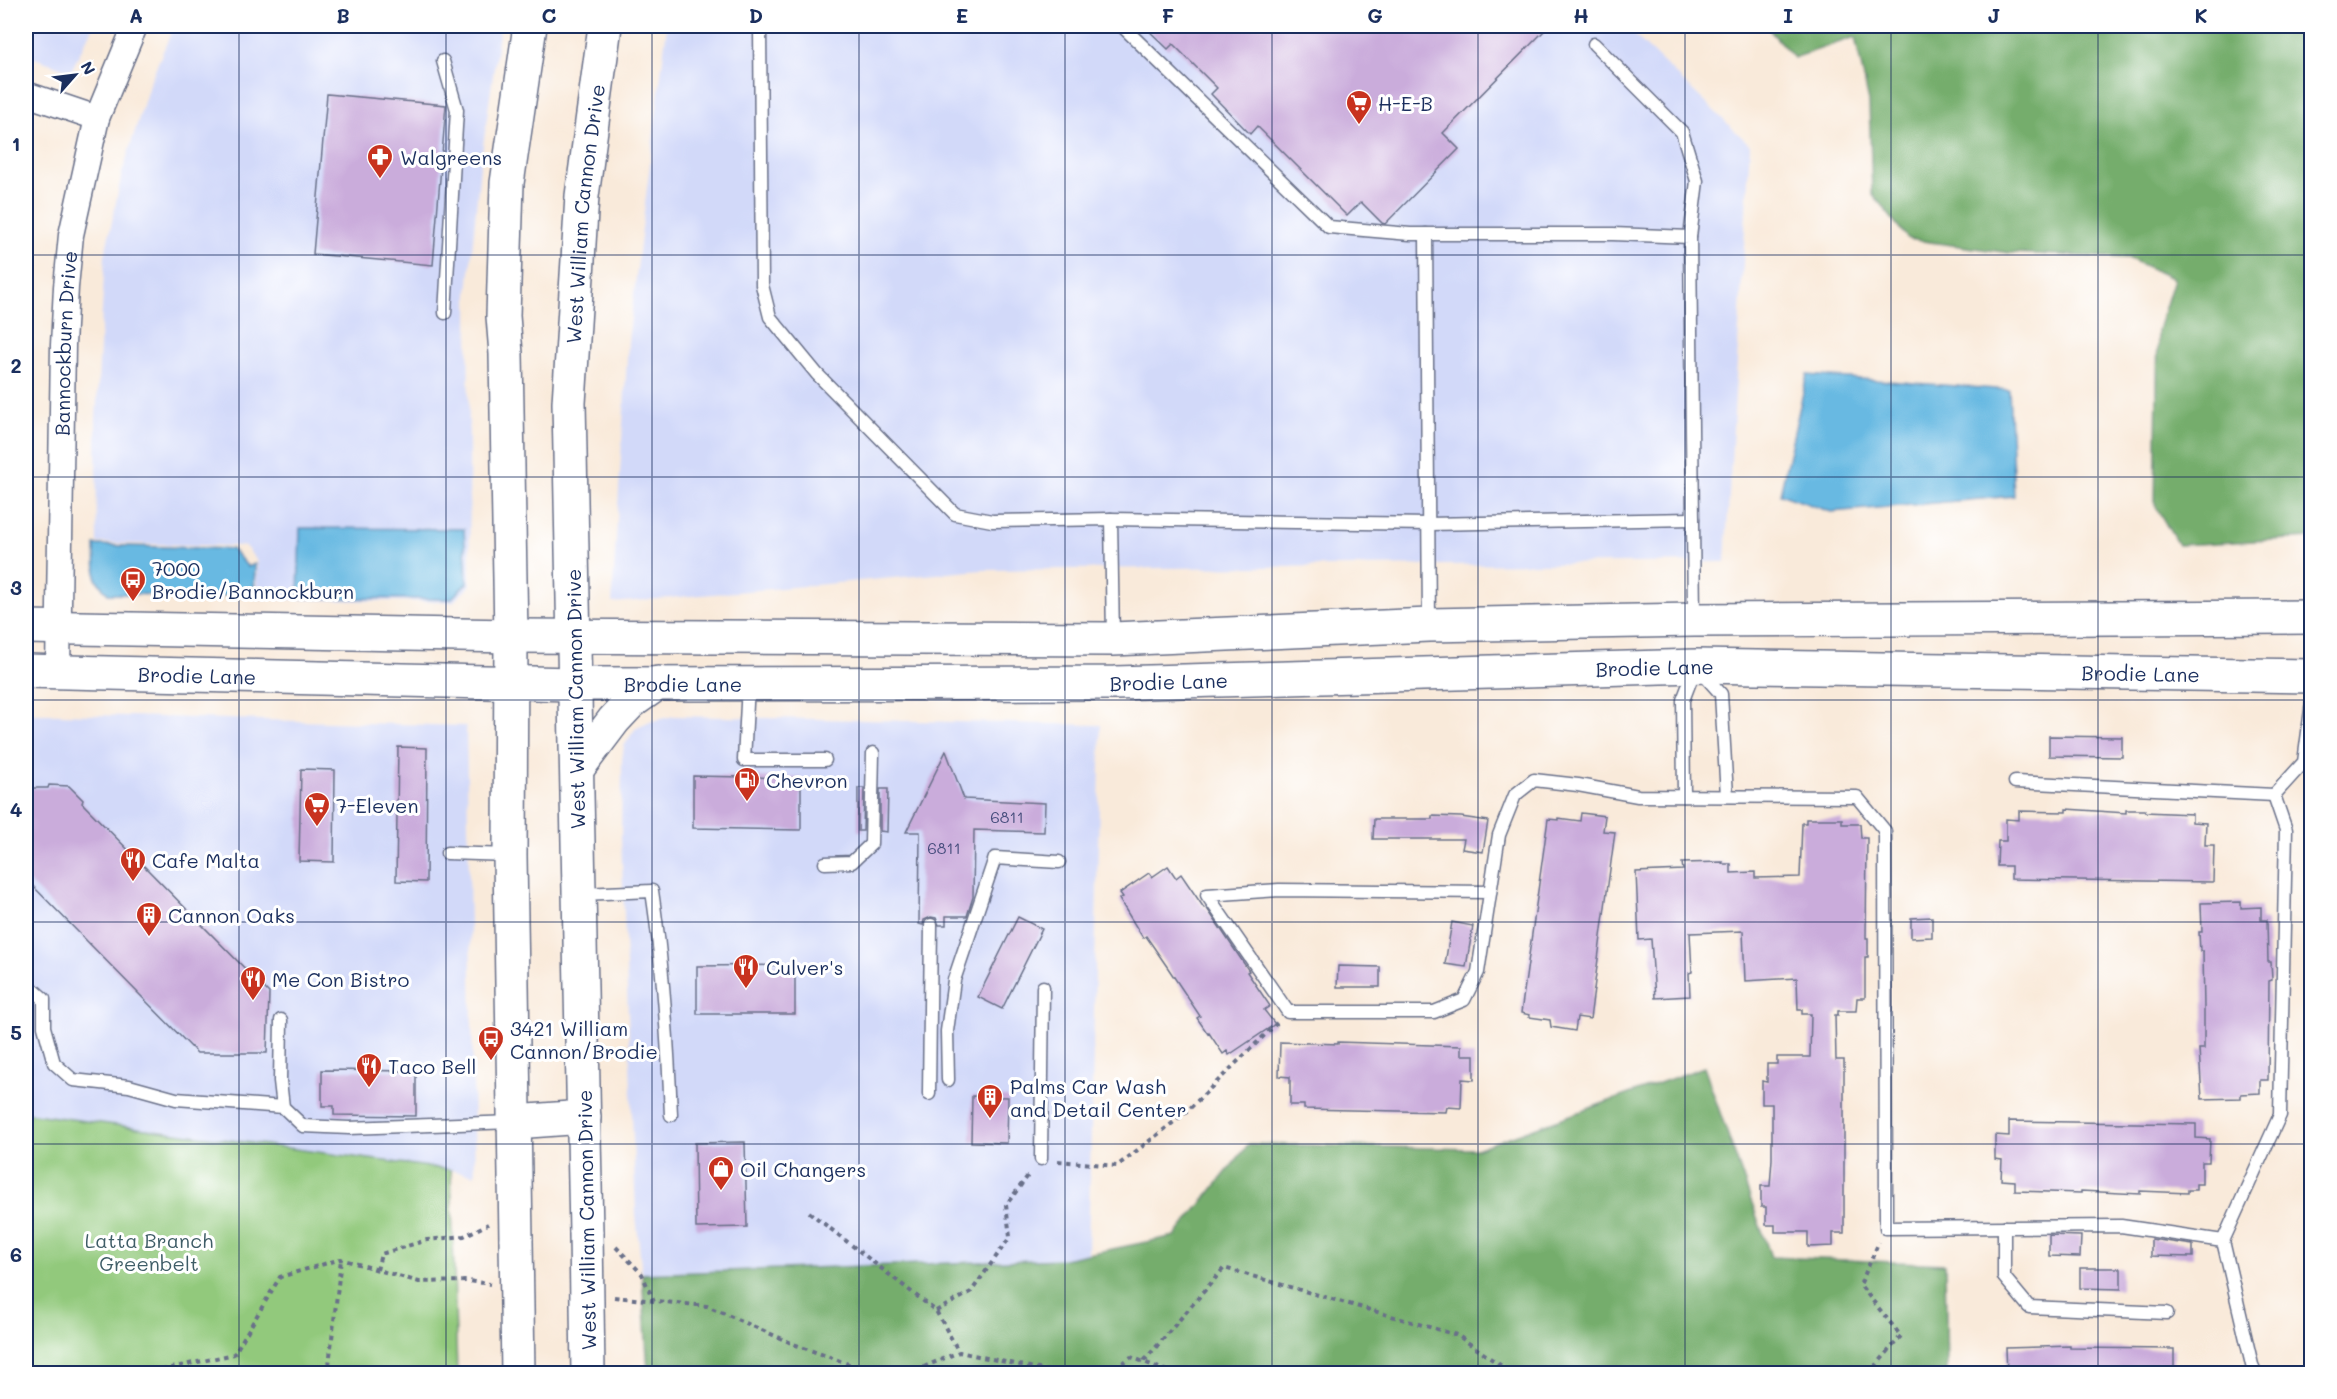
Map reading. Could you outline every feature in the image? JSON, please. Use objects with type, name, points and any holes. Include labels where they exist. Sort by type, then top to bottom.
[{"type":"main road","points":[[518,1374],[503,1231],[515,1122],[510,856],[511,636],[506,354],[503,316],[507,183],[530,26]]},
{"type":"main road","name":"West William Cannon Drive","points":[[588,1374],[599,1237],[584,1117],[577,769],[573,684],[569,403],[582,196],[605,26]]},
{"type":"main road","points":[[26,627],[511,636],[1113,639],[1429,625],[1694,620],[2312,617]]},
{"type":"main road","points":[[1694,620],[1695,666]]},
{"type":"main road","name":"Brodie Lane","points":[[26,671],[510,684],[1115,684],[1695,666],[2312,676]]},
{"type":"main road","points":[[577,769],[614,720],[631,702],[658,683]]},
{"type":"main road","points":[[515,1122],[584,1117]]},
{"type":"street","name":"Bannockburn Drive","points":[[58,671],[63,345],[71,235],[97,118],[135,26]]},
{"type":"street","points":[[26,94],[97,118]]},
{"type":"lane","points":[[760,26],[762,285],[770,317],[816,374],[955,514],[992,521],[1111,519],[1428,524],[1693,519]]},
{"type":"lane","points":[[1122,26],[1329,227],[1426,234],[1613,234],[1690,237]]},
{"type":"lane","points":[[1594,44],[1682,132],[1697,181],[1690,237],[1694,620]]},
{"type":"lane","points":[[443,61],[457,110],[445,313]]},
{"type":"lane","points":[[1426,234],[1429,625]]},
{"type":"lane","points":[[1111,519],[1113,639]]},
{"type":"lane","points":[[1684,796],[1683,700],[1695,666],[1721,694],[1727,796]]},
{"type":"lane","points":[[748,684],[744,760],[825,760]]},
{"type":"lane","points":[[2274,795],[2304,762],[2312,702]]},
{"type":"lane","points":[[825,863],[852,862],[871,844],[873,753]]},
{"type":"lane","points":[[1490,892],[1279,890],[1207,895],[1288,1012],[1434,1012],[1464,1000],[1478,972],[1499,835],[1515,795],[1534,780],[1638,796],[1857,797],[1885,831],[1886,1228],[2121,1226],[2223,1241]]},
{"type":"lane","points":[[2015,782],[2274,795]]},
{"type":"lane","points":[[2256,1374],[2223,1241],[2280,1115],[2286,830],[2274,795]]},
{"type":"lane","points":[[447,853],[510,856]]},
{"type":"lane","points":[[948,1080],[947,1031],[954,980],[995,858],[1059,862]]},
{"type":"lane","points":[[580,894],[652,891],[668,1042],[671,1115]]},
{"type":"lane","points":[[929,1094],[931,925]]},
{"type":"lane","points":[[26,983],[44,999],[44,1027],[54,1063],[73,1080],[129,1086],[176,1099],[283,1107],[303,1126],[350,1128],[515,1122]]},
{"type":"lane","points":[[1041,1159],[1043,987]]},
{"type":"lane","points":[[281,1020],[280,1081],[283,1107]]},
{"type":"lane","points":[[2004,1227],[2004,1277],[2029,1307],[2168,1313]]},
{"type":"path","points":[[936,1311],[971,1292],[1010,1237],[1006,1205],[1041,1159],[1117,1166],[1183,1115],[1288,1012]]},
{"type":"path","points":[[809,1212],[936,1311],[959,1352]]},
{"type":"path","points":[[1869,1374],[1901,1336],[1860,1285],[1886,1228]]},
{"type":"path","points":[[378,1270],[381,1254],[427,1240],[503,1231]]},
{"type":"path","points":[[599,1237],[642,1274],[654,1302]]},
{"type":"path","points":[[328,1374],[341,1258]]},
{"type":"path","points":[[1144,1361],[1224,1268],[1457,1335],[1513,1374]]},
{"type":"path","points":[[1108,1374],[1131,1357],[1175,1374]]},
{"type":"shaded area","points":[[26,26],[93,26],[71,71],[26,55]]},
{"type":"shaded area","points":[[174,26],[500,26],[480,167],[468,293],[470,586],[453,602],[256,599],[257,561],[245,546],[97,543],[96,419],[105,255],[122,173],[151,79]]},
{"type":"shaded area","points":[[667,26],[1625,26],[1750,145],[1725,562],[982,570],[612,603],[628,342]]},
{"type":"shaded area","name":"Cannon Oaks","points":[[26,713],[466,726],[475,1175],[26,1113]]},
{"type":"shaded area","points":[[674,716],[1101,725],[1088,1254],[1064,1259],[642,1274],[636,1215],[621,838],[622,760],[624,746],[635,729],[652,721]]},
{"type":"green space","points":[[1766,26],[2311,26],[2311,538],[2178,545],[2155,505],[2158,330],[2174,279],[2128,258],[2010,253],[1908,239],[1872,193],[1869,102],[1855,37],[1794,58]]},
{"type":"green space","points":[[1704,1067],[1771,1257],[1945,1264],[1947,1373],[648,1373],[642,1274],[1064,1259],[1175,1236],[1249,1144],[1476,1149]]},
{"type":"green space","name":"Latta Branch Greenbelt","points":[[26,1113],[451,1170],[457,1373],[26,1373]]},
{"type":"water","points":[[1807,375],[2009,390],[2014,496],[1831,512],[1780,494]]},
{"type":"water","points":[[300,528],[464,529],[467,583],[451,599],[298,598]]},
{"type":"water","points":[[95,545],[232,549],[248,567],[255,564],[254,596],[108,594],[96,579]]},
{"type":"building","name":"H-E-B","points":[[1144,26],[1549,26],[1443,133],[1459,149],[1385,224],[1361,202],[1347,216],[1257,126],[1250,134],[1211,94],[1217,88],[1173,44],[1168,49]]},
{"type":"building","name":"Walgreens","points":[[327,94],[446,105],[433,265],[313,254]]},
{"type":"building","points":[[2049,736],[2122,737],[2122,757],[2049,756]]},
{"type":"building","points":[[398,747],[427,748],[426,882],[396,881]]},
{"type":"building","points":[[946,751],[964,799],[1045,803],[1044,832],[974,830],[973,897],[967,916],[946,916],[946,925],[939,925],[936,918],[931,917],[924,920],[923,925],[919,924],[920,832],[906,832]]},
{"type":"building","name":"7-Eleven","points":[[301,769],[335,770],[334,862],[299,861]]},
{"type":"building","name":"Chevron","points":[[693,776],[801,778],[801,830],[693,828]]},
{"type":"building","name":"Cannon Oaks","points":[[49,785],[69,786],[83,800],[82,803],[269,993],[267,1053],[197,1053],[26,879],[26,788],[48,788]]},
{"type":"building","points":[[858,788],[864,788],[863,831],[858,831]]},
{"type":"building","points":[[880,789],[888,789],[887,832],[880,831]]},
{"type":"building","points":[[2066,809],[2126,813],[2126,810],[2145,810],[2145,812],[2192,814],[2192,822],[2206,823],[2205,845],[2214,845],[2213,882],[2011,879],[2011,866],[1997,866],[1998,841],[2006,841],[2006,819],[2019,820],[2019,811],[2066,812]]},
{"type":"building","points":[[1581,813],[1605,816],[1603,831],[1615,832],[1590,1019],[1577,1017],[1575,1031],[1551,1027],[1550,1020],[1529,1017],[1530,1015],[1521,1013],[1548,819],[1580,821]]},
{"type":"building","points":[[1432,816],[1488,821],[1483,852],[1462,849],[1464,839],[1373,839],[1374,819],[1432,819]]},
{"type":"building","points":[[1806,819],[1842,819],[1842,824],[1860,824],[1861,838],[1867,838],[1866,938],[1868,938],[1868,957],[1865,957],[1865,998],[1857,998],[1856,1011],[1838,1011],[1838,1015],[1835,1015],[1836,1060],[1844,1060],[1844,1233],[1833,1233],[1833,1246],[1808,1247],[1808,1232],[1775,1232],[1775,1225],[1766,1225],[1766,1207],[1761,1207],[1761,1186],[1770,1186],[1772,1159],[1772,1104],[1762,1104],[1762,1081],[1767,1082],[1767,1064],[1777,1064],[1777,1057],[1810,1057],[1811,1014],[1802,1014],[1802,1010],[1798,1010],[1797,978],[1745,981],[1743,931],[1690,933],[1692,972],[1689,973],[1690,996],[1655,998],[1651,939],[1639,940],[1636,872],[1683,870],[1682,863],[1723,862],[1722,864],[1731,864],[1731,873],[1755,872],[1755,878],[1800,877],[1802,823],[1806,823]]},
{"type":"building","points":[[1168,866],[1176,878],[1181,874],[1204,908],[1206,907],[1270,1006],[1264,1010],[1275,1024],[1229,1055],[1227,1051],[1223,1054],[1208,1034],[1197,1018],[1200,1016],[1146,936],[1143,938],[1119,899],[1123,897],[1120,893],[1149,873],[1152,877]]},
{"type":"building","points":[[2241,902],[2241,908],[2261,907],[2261,920],[2267,920],[2268,962],[2271,962],[2272,980],[2269,981],[2268,1080],[2260,1080],[2260,1093],[2241,1094],[2241,1098],[2202,1099],[2199,1049],[2204,1049],[2203,951],[2200,951],[2199,932],[2202,932],[2201,903]]},
{"type":"building","points":[[1018,917],[1042,929],[1002,1009],[978,997]]},
{"type":"building","points":[[1932,917],[1932,937],[1911,938],[1911,918]]},
{"type":"building","points":[[1452,922],[1473,926],[1466,967],[1445,964]]},
{"type":"building","name":"Culver's","points":[[795,965],[795,1014],[697,1014],[697,966]]},
{"type":"building","points":[[1338,966],[1380,967],[1380,987],[1337,987]]},
{"type":"building","points":[[1280,1042],[1461,1046],[1461,1055],[1474,1055],[1474,1080],[1462,1079],[1461,1108],[1447,1107],[1446,1112],[1304,1109],[1304,1105],[1290,1105],[1290,1077],[1279,1076]]},
{"type":"building","name":"Taco Bell","points":[[322,1070],[416,1071],[416,1116],[334,1115],[334,1106],[322,1106]]},
{"type":"building","name":"Palms Car Wash and Detail Center","points":[[972,1096],[1008,1097],[1007,1143],[971,1142]]},
{"type":"building","points":[[2009,1121],[2196,1124],[2196,1138],[2210,1139],[2209,1162],[2202,1162],[2202,1184],[2196,1184],[2196,1190],[2188,1190],[2188,1193],[2015,1191],[2015,1181],[2001,1180],[2002,1160],[1995,1159],[1995,1135],[2009,1136]]},
{"type":"building","name":"Oil Changers","points":[[745,1142],[747,1227],[696,1228],[695,1143]]},
{"type":"building","points":[[2049,1235],[2081,1236],[2080,1257],[2049,1256]]},
{"type":"building","points":[[2151,1239],[2193,1245],[2193,1257],[2151,1256]]},
{"type":"building","points":[[2080,1268],[2121,1268],[2121,1289],[2080,1288]]},
{"type":"building","points":[[2070,1346],[2070,1348],[2174,1349],[2174,1374],[2007,1374],[2006,1348]]},
{"type":"place","name":"H-E-B","points":[[1359,126]]},
{"type":"place","name":"Walgreens","points":[[380,180]]},
{"type":"place","name":"7000 Brodie/Bannockburn","points":[[133,603]]},
{"type":"place","name":"Chevron","points":[[747,803]]},
{"type":"place","name":"7-Eleven","points":[[317,828]]},
{"type":"place","name":"Cafe Malta","points":[[133,883]]},
{"type":"place","name":"Cannon Oaks","points":[[149,938]]},
{"type":"place","name":"Culver's","points":[[746,990]]},
{"type":"place","name":"Me Con Bistro","points":[[253,1002]]},
{"type":"place","name":"3421 William Cannon/Brodie","points":[[491,1062]]},
{"type":"place","name":"Taco Bell","points":[[369,1089]]},
{"type":"place","name":"Palms Car Wash and Detail Center","points":[[990,1120]]},
{"type":"place","name":"Oil Changers","points":[[721,1192]]}]
